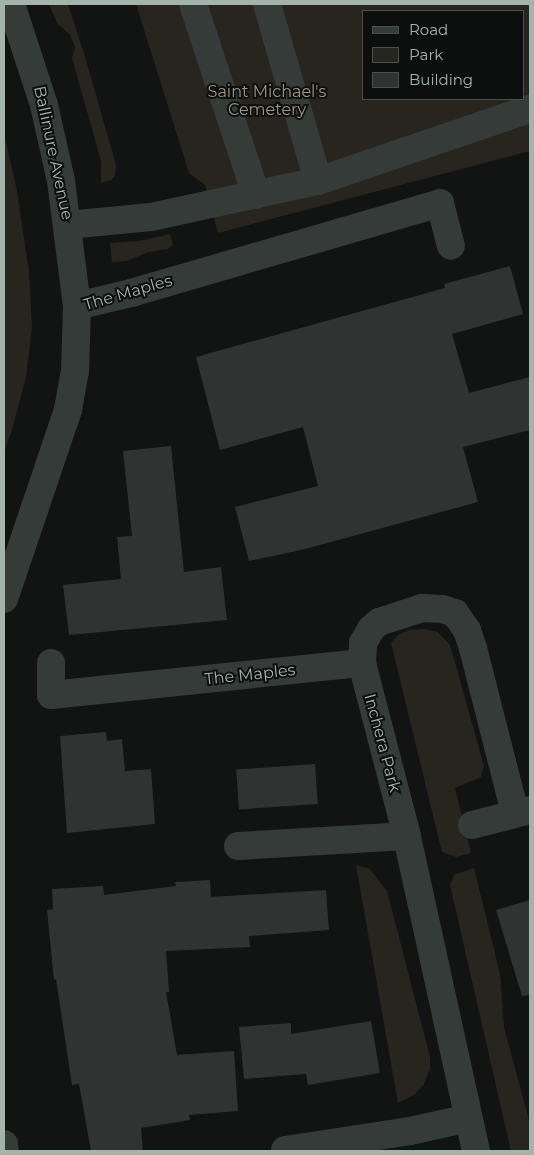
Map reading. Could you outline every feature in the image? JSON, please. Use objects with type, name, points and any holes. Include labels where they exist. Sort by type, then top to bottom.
[{"type":"street","name":"Ballinure Avenue","points":[[11,4],[44,105],[68,225],[78,306]]},
{"type":"street","points":[[193,4],[256,195]]},
{"type":"street","points":[[267,4],[318,181]]},
{"type":"street","points":[[68,225],[151,216],[318,181],[530,109]]},
{"type":"street","name":"The Maples","points":[[4,598],[68,410],[75,372],[78,306],[131,293],[440,203],[452,246]]},
{"type":"street","name":"Inchera Park","points":[[476,1151],[407,836],[362,663],[362,643],[371,629],[379,622],[422,608],[442,609],[455,613],[467,630],[523,811]]},
{"type":"street","name":"The Maples","points":[[51,663],[51,695],[362,663]]},
{"type":"street","points":[[472,825],[523,811]]},
{"type":"street","points":[[238,846],[407,836]]},
{"type":"street","points":[[286,1150],[410,1131],[469,1118]]},
{"type":"street","points":[[4,1144],[6,1151]]},
{"type":"green space","points":[[49,4],[68,4],[116,165],[115,176],[111,180],[101,183],[101,161],[72,58],[75,47],[70,35],[57,23]]},
{"type":"green space","name":"Saint Michael's Cemetery","points":[[136,4],[530,4],[530,151],[218,233],[205,185],[189,173]]},
{"type":"green space","points":[[4,133],[17,191],[29,272],[32,328],[26,377],[4,452]]},
{"type":"green space","points":[[170,234],[173,245],[168,249],[148,252],[127,261],[112,262],[110,243],[139,241]]},
{"type":"green space","points":[[424,629],[438,632],[450,645],[484,766],[481,777],[455,788],[471,853],[456,857],[442,852],[391,643],[398,635],[409,630]]},
{"type":"green space","points":[[356,865],[370,869],[387,891],[430,1057],[430,1068],[424,1084],[414,1095],[398,1103]]},
{"type":"green space","points":[[474,868],[500,974],[504,1027],[530,1124],[530,1151],[511,1151],[450,885],[454,875]]},
{"type":"building","points":[[510,266],[523,314],[452,334],[469,393],[530,377],[530,430],[463,447],[478,502],[305,549],[249,561],[235,507],[318,486],[303,427],[220,450],[196,357],[445,288],[444,284]]},
{"type":"building","points":[[171,446],[184,572],[221,567],[227,620],[69,635],[63,585],[121,579],[117,537],[132,536],[123,451]]},
{"type":"building","points":[[106,732],[107,741],[122,739],[125,771],[151,769],[155,824],[67,833],[60,736]]},
{"type":"building","points":[[315,764],[318,804],[239,809],[236,770]]},
{"type":"building","points":[[210,880],[211,897],[326,890],[329,930],[249,936],[250,947],[166,951],[169,992],[166,992],[177,1055],[234,1051],[238,1111],[189,1115],[190,1120],[141,1128],[143,1151],[91,1151],[79,1084],[72,1085],[56,979],[54,980],[47,910],[53,909],[52,889],[103,886],[104,895],[176,886],[175,882]]},
{"type":"building","points":[[530,900],[530,995],[522,996],[496,910]]},
{"type":"building","points":[[371,1021],[380,1073],[308,1085],[306,1074],[244,1079],[239,1027],[291,1023],[291,1034]]}]
